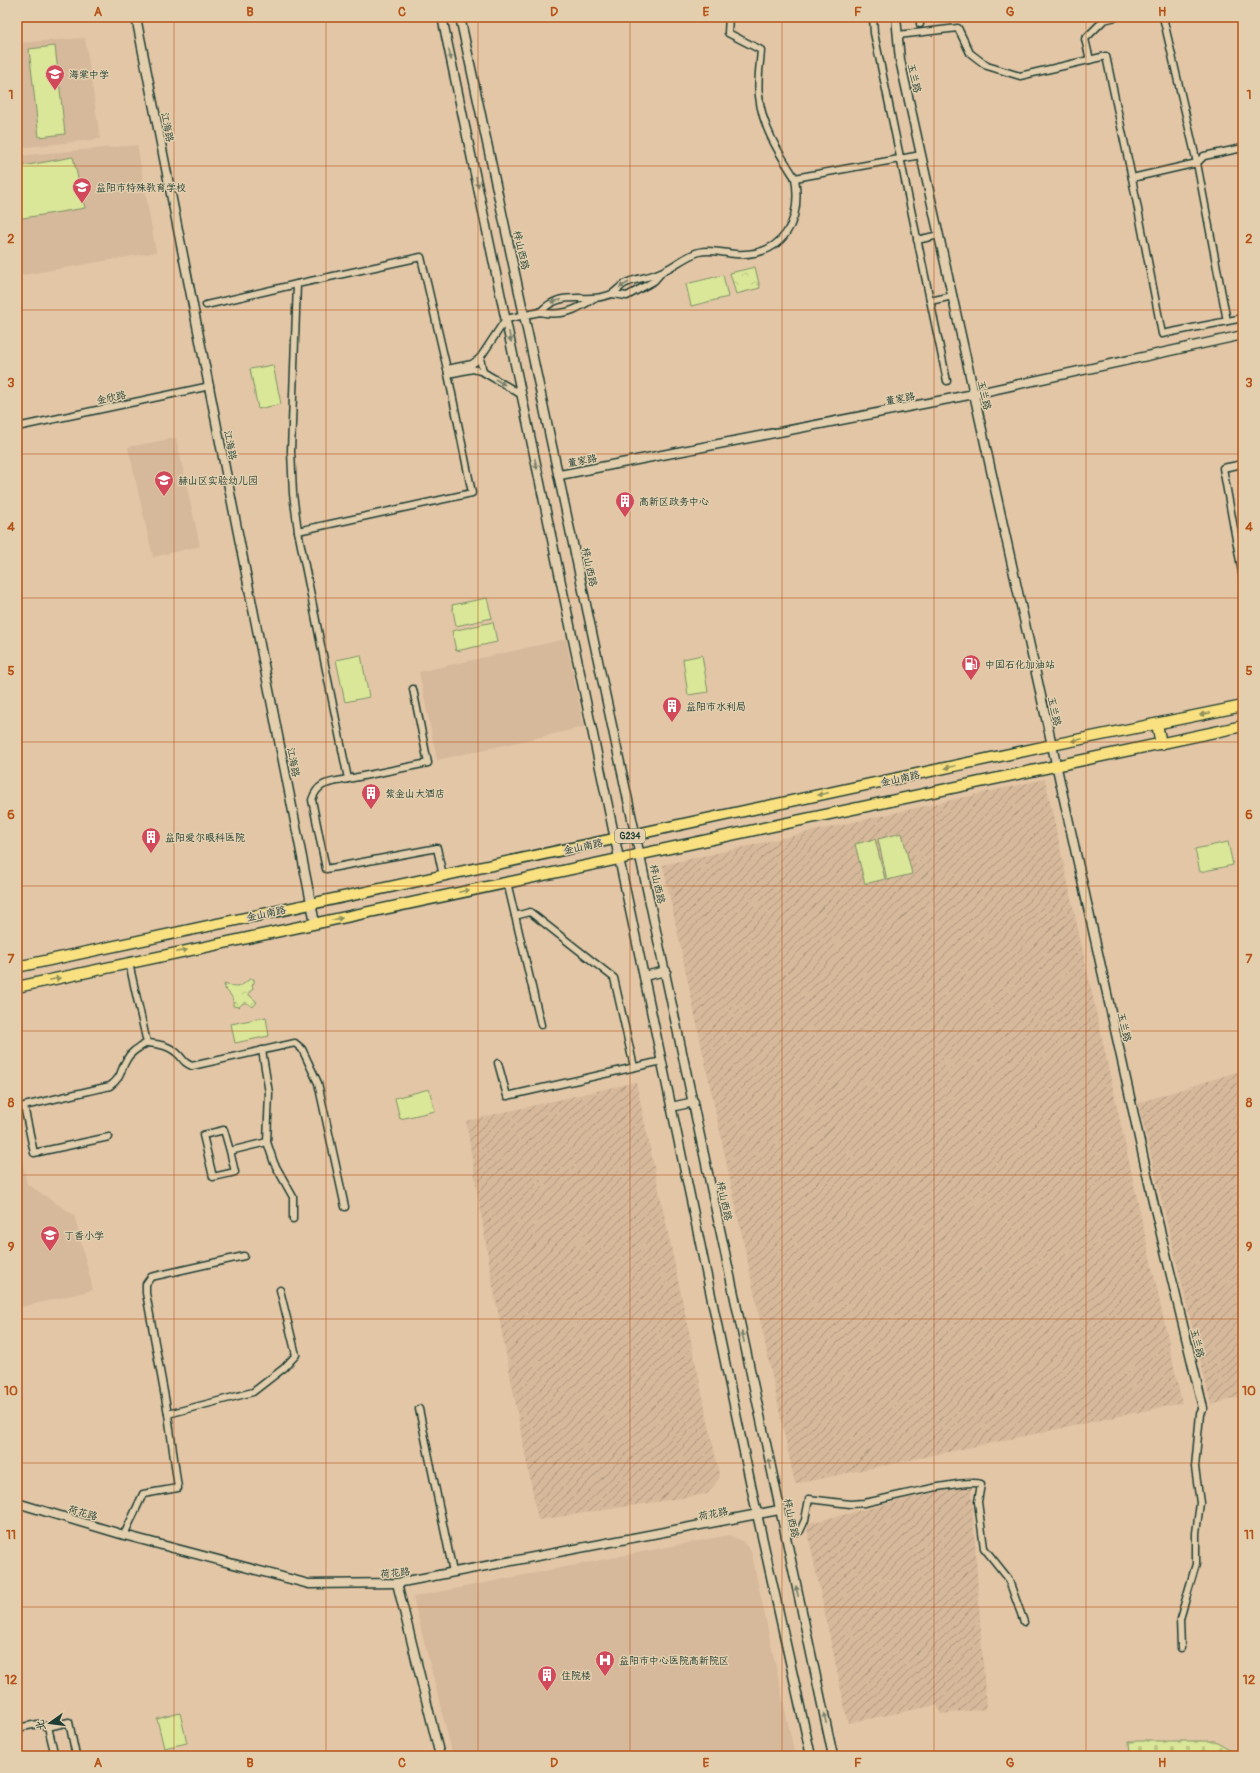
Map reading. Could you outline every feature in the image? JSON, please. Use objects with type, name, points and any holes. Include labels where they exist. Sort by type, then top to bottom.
[{"type":"highway","name":"金山南路","points":[[17,967],[1052,745],[1243,706]]},
{"type":"highway","points":[[1157,724],[1161,744]]},
{"type":"highway","name":"金山南路","points":[[17,987],[1243,726]]},
{"type":"street","name":"江海路","points":[[136,17],[315,923]]},
{"type":"street","points":[[442,17],[757,1514],[811,1756]]},
{"type":"street","name":"梓山西路","points":[[460,17],[526,315],[637,834],[779,1510],[834,1756]]},
{"type":"street","points":[[612,294],[624,284],[661,273],[699,252],[712,251],[736,254],[766,250],[779,241],[790,229],[796,214],[798,196],[795,178],[773,143],[764,119],[759,96],[761,50],[728,33],[729,17]]},
{"type":"street","points":[[873,17],[874,33],[947,381]]},
{"type":"street","name":"玉兰路","points":[[896,17],[900,60],[1153,1201],[1203,1408]]},
{"type":"street","points":[[920,17],[920,24]]},
{"type":"street","points":[[1090,60],[1085,39],[1104,20],[1116,17]]},
{"type":"street","points":[[1163,17],[1197,163],[1227,321]]},
{"type":"street","points":[[898,34],[958,28],[970,53],[987,66],[1020,76],[1106,56],[1132,178],[1162,334],[1243,318]]},
{"type":"street","points":[[1132,178],[1197,163],[1204,156],[1243,148]]},
{"type":"street","points":[[795,178],[922,155]]},
{"type":"street","points":[[917,240],[939,235]]},
{"type":"street","points":[[206,305],[421,257],[448,371],[472,493],[298,531]]},
{"type":"street","points":[[540,312],[550,302],[575,297],[594,298],[612,294],[627,296],[654,281],[661,273]]},
{"type":"street","points":[[297,284],[291,451],[293,494],[298,531],[348,779]]},
{"type":"street","points":[[930,301],[953,296]]},
{"type":"street","points":[[448,371],[472,364],[480,358],[506,319],[540,312],[553,314],[579,309],[594,298]]},
{"type":"street","name":"董家路","points":[[560,475],[974,394],[1243,334]]},
{"type":"street","points":[[480,358],[483,372]]},
{"type":"street","points":[[448,371],[473,369],[483,372],[522,395]]},
{"type":"street","name":"金欣路","points":[[17,428],[210,386]]},
{"type":"street","points":[[1243,464],[1223,468],[1243,578]]},
{"type":"street","points":[[413,689],[428,762],[321,784],[315,790],[312,800],[326,869],[437,848],[442,876]]},
{"type":"street","points":[[507,882],[540,1025]]},
{"type":"street","points":[[515,916],[530,912],[614,978],[634,1067]]},
{"type":"street","points":[[129,963],[148,1043]]},
{"type":"street","points":[[644,976],[666,971]]},
{"type":"street","points":[[109,1137],[34,1154],[24,1106],[110,1086],[118,1080],[126,1059],[136,1049],[148,1043],[160,1044],[171,1049],[184,1063],[192,1066],[295,1043],[302,1049],[311,1064],[318,1083],[345,1207]]},
{"type":"street","points":[[262,1050],[270,1093],[267,1142],[274,1163],[293,1197],[293,1218]]},
{"type":"street","points":[[498,1063],[507,1096],[662,1061]]},
{"type":"street","points":[[672,1106],[694,1102]]},
{"type":"street","points":[[224,1130],[230,1151],[235,1172],[212,1177],[203,1136],[224,1130]]},
{"type":"street","points":[[230,1151],[267,1142]]},
{"type":"street","points":[[124,1535],[143,1494],[178,1488],[168,1414],[146,1284],[151,1277],[244,1256]]},
{"type":"street","points":[[168,1414],[253,1392],[284,1368],[296,1355],[280,1290]]},
{"type":"street","points":[[1182,1648],[1180,1619],[1196,1564],[1196,1533],[1200,1503],[1195,1466],[1200,1414],[1203,1408]]},
{"type":"street","points":[[419,1409],[453,1572]]},
{"type":"street","points":[[785,1534],[800,1531],[805,1520],[809,1499],[850,1504],[864,1503],[955,1484],[975,1482],[980,1484],[978,1502],[984,1548],[1008,1578],[1024,1622]]},
{"type":"street","name":"荷花路","points":[[17,1503],[124,1535],[309,1584],[397,1583],[779,1510]]},
{"type":"street","points":[[397,1583],[440,1756]]},
{"type":"street","points":[[17,1728],[38,1724],[48,1727],[69,1722],[76,1756]]},
{"type":"street","points":[[48,1727],[55,1756]]},
{"type":"shaded area","name":"海棠中学","points":[[85,38],[100,139],[17,148],[17,43]]},
{"type":"shaded area","name":"益阳市特殊教育学校","points":[[137,145],[156,252],[17,276],[17,156]]},
{"type":"shaded area","name":"赫山区实验幼儿园","points":[[176,438],[200,546],[153,557],[128,447]]},
{"type":"shaded area","points":[[566,639],[584,727],[437,760],[419,672]]},
{"type":"shaded area","points":[[1045,779],[1182,1403],[795,1484],[663,865]]},
{"type":"shaded area","points":[[1243,1070],[1243,1396],[1211,1405],[1138,1103]]},
{"type":"shaded area","points":[[636,1082],[720,1478],[707,1494],[538,1520],[492,1281],[466,1121]]},
{"type":"shaded area","name":"丁香小学","points":[[17,1137],[27,1184],[74,1215],[93,1290],[17,1308]]},
{"type":"shaded area","points":[[971,1483],[986,1709],[941,1714],[937,1705],[848,1723],[806,1524]]},
{"type":"shaded area","name":"益阳市中心医院高新院区","points":[[729,1535],[742,1541],[751,1551],[795,1756],[453,1756],[413,1597]]},
{"type":"green space","points":[[55,46],[65,134],[39,137],[29,49]]},
{"type":"green space","points":[[73,157],[85,208],[17,219],[17,167]]},
{"type":"green space","points":[[755,267],[760,288],[736,294],[730,273]]},
{"type":"green space","points":[[723,275],[728,297],[691,306],[686,284]]},
{"type":"green space","points":[[273,365],[281,404],[258,409],[250,369]]},
{"type":"green space","points":[[487,598],[492,618],[456,626],[452,605]]},
{"type":"green space","points":[[493,622],[497,642],[456,651],[452,631]]},
{"type":"green space","points":[[361,655],[369,697],[345,702],[336,660]]},
{"type":"green space","points":[[702,655],[708,692],[688,695],[683,659]]},
{"type":"green space","points":[[902,833],[912,874],[887,880],[878,839]]},
{"type":"green space","points":[[875,839],[885,879],[865,884],[855,844]]},
{"type":"green space","points":[[1228,842],[1233,865],[1200,872],[1195,849]]},
{"type":"green space","points":[[250,979],[254,979],[254,983],[252,985],[253,989],[249,992],[249,995],[257,1002],[253,1007],[247,1003],[243,1003],[239,1007],[233,1006],[232,999],[225,989],[224,984],[238,987]]},
{"type":"green space","points":[[266,1017],[269,1036],[235,1043],[231,1024]]},
{"type":"green space","points":[[429,1089],[435,1111],[400,1119],[395,1098]]},
{"type":"green space","points":[[180,1713],[187,1743],[164,1748],[157,1719]]},
{"type":"green space","points":[[1129,1741],[1215,1741],[1242,1756],[1130,1756]]},
{"type":"place","name":"海棠中学","points":[[55,91]]},
{"type":"place","name":"益阳市特殊教育学校","points":[[82,204]]},
{"type":"place","name":"赫山区实验幼儿园","points":[[164,497]]},
{"type":"place","name":"高新区政务中心","points":[[625,518]]},
{"type":"place","name":"中国石化加油站","points":[[971,681]]},
{"type":"place","name":"益阳市水利局","points":[[672,723]]},
{"type":"place","name":"紫金山大酒店","points":[[371,810]]},
{"type":"place","name":"益阳爱尔眼科医院","points":[[151,854]]},
{"type":"place","name":"丁香小学","points":[[50,1252]]},
{"type":"place","name":"益阳市中心医院高新院区","points":[[605,1677]]},
{"type":"place","name":"住院楼","points":[[547,1692]]}]
